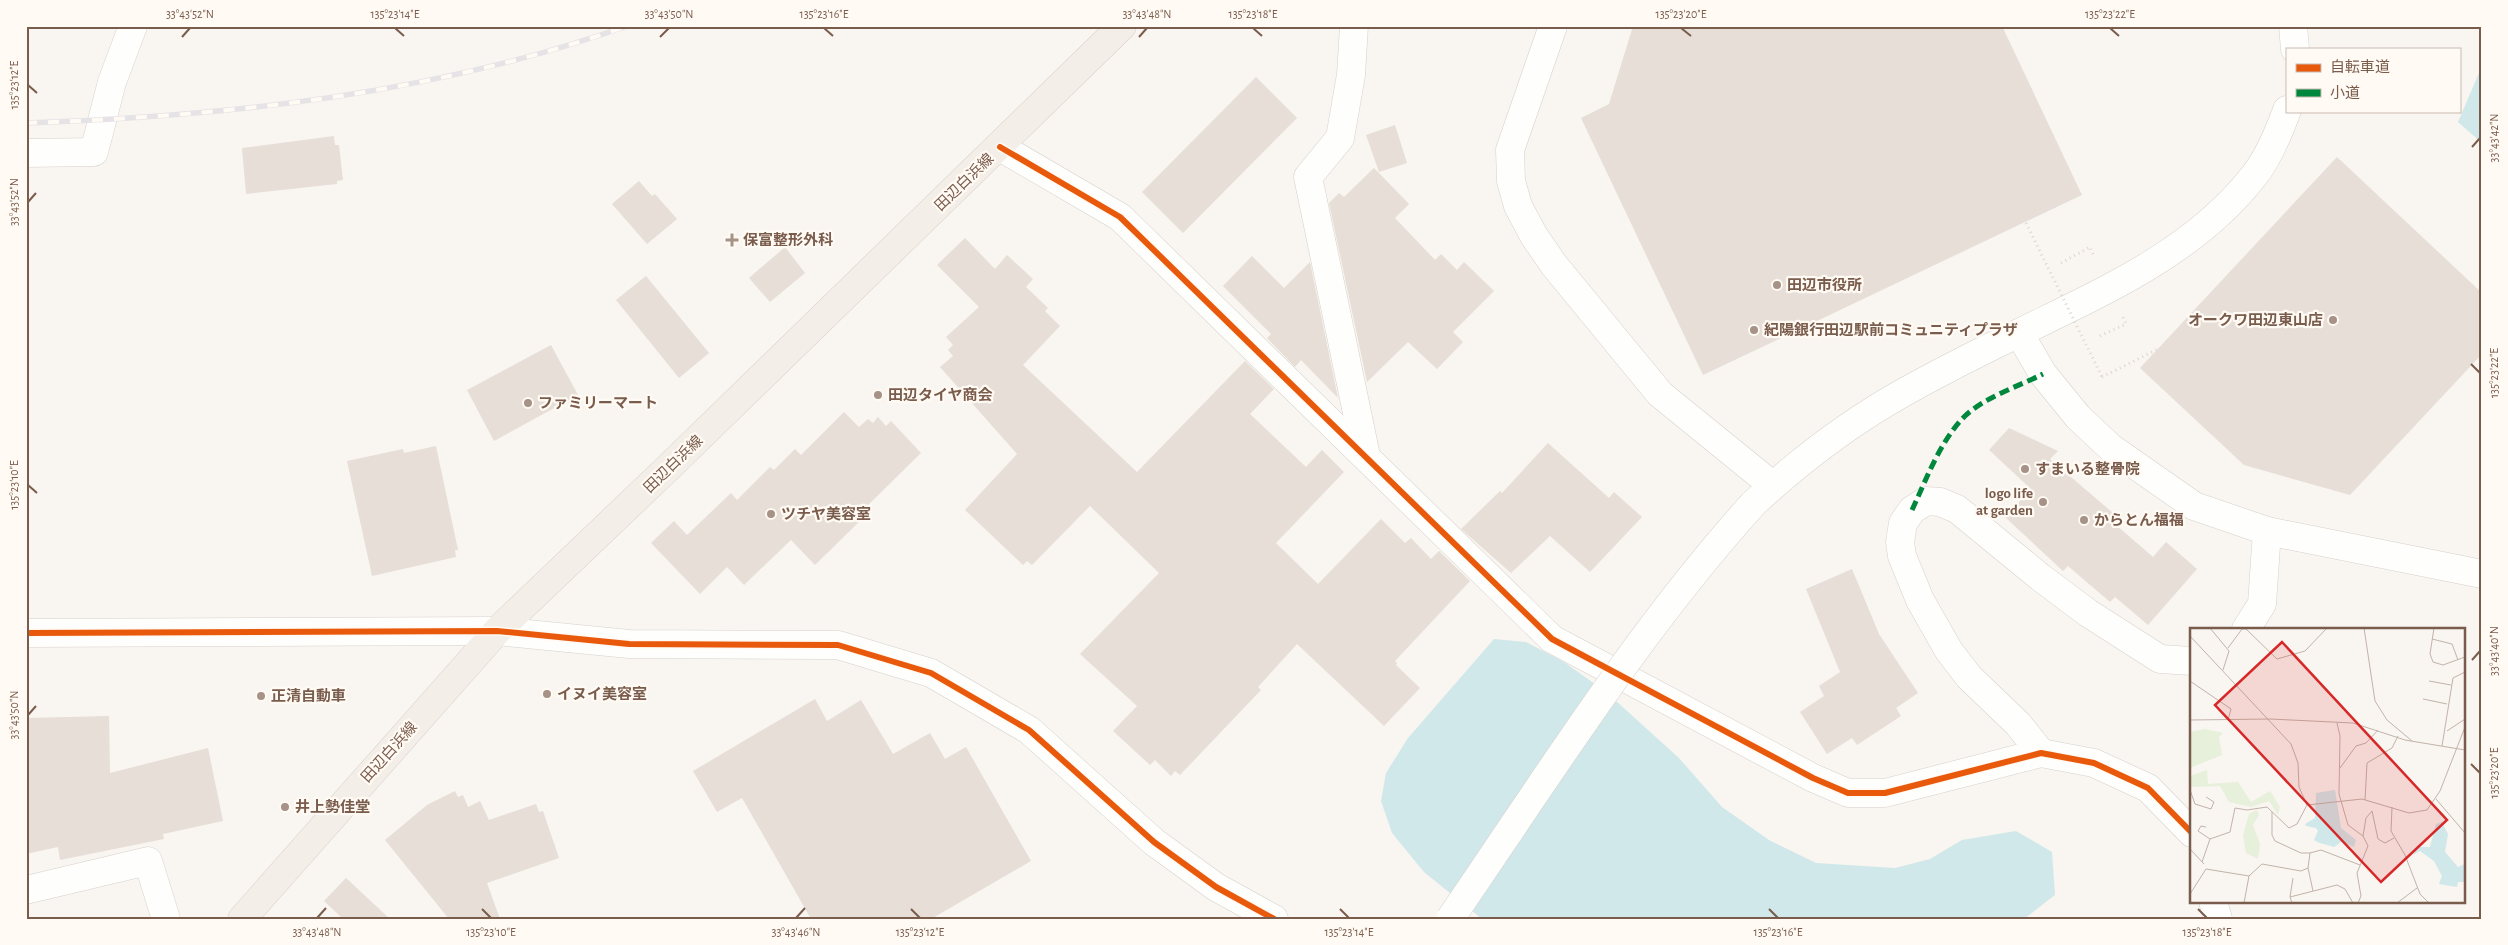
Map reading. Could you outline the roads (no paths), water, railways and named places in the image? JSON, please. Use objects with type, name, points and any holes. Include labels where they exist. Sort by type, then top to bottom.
[{"type":"main road","name":"田辺白浜線","points":[[242,919],[497,630],[1000,147],[1122,26]]},
{"type":"street","points":[[26,153],[94,152],[112,82],[133,26]]},
{"type":"street","points":[[1354,26],[1352,75],[1340,138],[1308,177],[1366,456]]},
{"type":"street","points":[[1553,26],[1510,150],[1511,181],[1518,206],[1534,236],[1554,265],[1660,394],[1772,485]]},
{"type":"street","points":[[2293,26],[2294,48]]},
{"type":"street","points":[[1450,919],[1606,692],[1712,549],[1772,485],[1815,451],[1907,391],[2137,273],[2189,241],[2220,214],[2254,176],[2271,148],[2286,112]]},
{"type":"street","points":[[1000,147],[1120,217],[1552,639],[1813,778],[1848,793],[1885,793],[2041,753],[2094,763],[2148,788],[2190,831]]},
{"type":"street","points":[[2019,333],[2043,374],[2078,417],[2111,448],[2194,506],[2267,531],[2482,574]]},
{"type":"street","points":[[2041,753],[2018,724],[1969,677],[1949,651],[1920,600],[1902,556],[1900,542],[1903,524],[1912,510],[1926,501],[1940,502],[1957,509],[2040,577],[2088,613],[2160,659],[2190,661]]},
{"type":"street","points":[[2247,628],[2262,604],[2267,531]]},
{"type":"street","points":[[26,633],[497,630],[629,644],[838,646],[932,673],[1029,730],[1154,842],[1216,887],[1274,919]]},
{"type":"street","points":[[26,890],[148,861],[166,919]]},
{"type":"street","points":[[2213,902],[2218,919]]},
{"type":"water","points":[[2482,66],[2482,143],[2458,122]]},
{"type":"water","points":[[1494,639],[1526,642],[1564,662],[1606,692],[1679,758],[1722,807],[1769,840],[1816,863],[1895,868],[1930,859],[1962,840],[2016,831],[2052,852],[2055,895],[2024,919],[1482,919],[1424,872],[1392,833],[1381,801],[1386,773],[1408,738]]},
{"type":"railway","points":[[26,123],[102,120],[255,107],[406,85],[480,69],[554,49],[627,26]]},
{"type":"place","name":"保富整形外科","points":[[732,240]]},
{"type":"place","name":"田辺市役所","points":[[1777,285]]},
{"type":"place","name":"オークワ田辺東山店","points":[[2333,320]]},
{"type":"place","name":"紀陽銀行田辺駅前コミュニティプラザ","points":[[1754,330]]},
{"type":"place","name":"田辺タイヤ商会","points":[[878,395]]},
{"type":"place","name":"ファミリーマート","points":[[528,403]]},
{"type":"place","name":"すまいる整骨院","points":[[2025,469]]},
{"type":"place","name":"logo life at garden","points":[[2043,502]]},
{"type":"place","name":"ツチヤ美容室","points":[[771,514]]},
{"type":"place","name":"からとん福福","points":[[2084,520]]},
{"type":"place","name":"イヌイ美容室","points":[[547,694]]},
{"type":"place","name":"正清自動車","points":[[261,696]]},
{"type":"place","name":"井上勢佳堂","points":[[285,807]]}]
